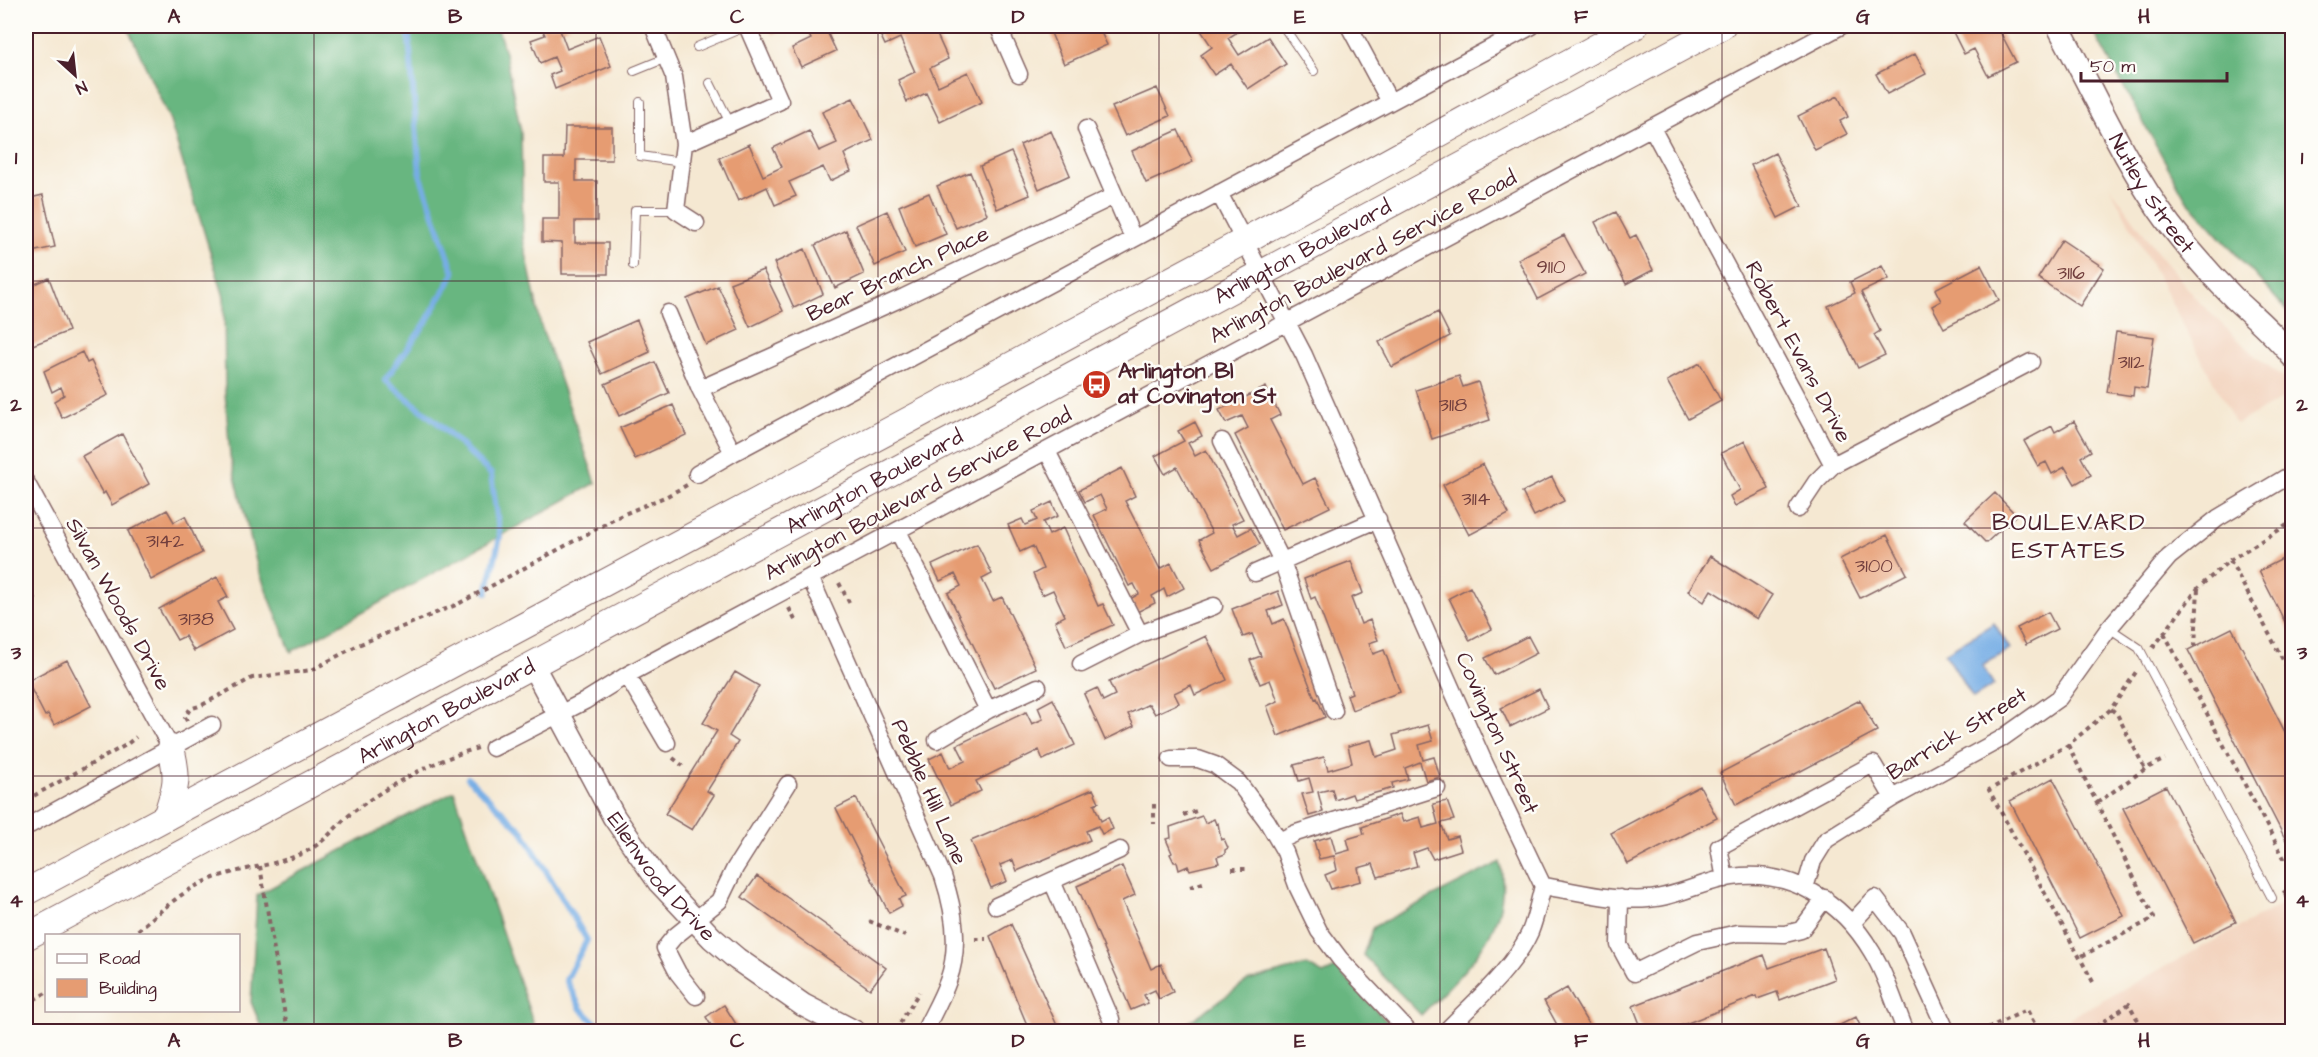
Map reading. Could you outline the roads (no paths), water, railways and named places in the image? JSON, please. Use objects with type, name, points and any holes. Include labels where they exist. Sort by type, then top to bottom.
[{"type":"main road","name":"Arlington Boulevard","points":[[26,892],[1244,241],[1635,26]]},
{"type":"main road","name":"Arlington Boulevard","points":[[26,937],[1722,26]]},
{"type":"main road","points":[[166,817],[177,782],[171,748]]},
{"type":"street","points":[[653,26],[674,77],[684,144],[676,210],[696,223]]},
{"type":"street","points":[[684,144],[780,101],[747,26]]},
{"type":"street","points":[[998,26],[1019,74]]},
{"type":"street","points":[[1349,26],[1390,102]]},
{"type":"street","points":[[697,474],[1133,238],[1532,26]]},
{"type":"street","name":"Arlington Boulevard Service Road","points":[[493,748],[1841,26]]},
{"type":"street","name":"Nutley Street","points":[[2058,26],[2141,181],[2170,224],[2200,262],[2228,291],[2288,345]]},
{"type":"street","name":"Robert Evans Drive","points":[[1652,128],[1833,465],[2031,362]]},
{"type":"street","points":[[1086,129],[1133,238]]},
{"type":"street","name":"Covington Street","points":[[1219,193],[1304,355],[1484,762],[1543,886]]},
{"type":"street","name":"Bear Branch Place","points":[[700,389],[904,297],[1114,196]]},
{"type":"street","points":[[668,313],[700,389],[733,453]]},
{"type":"street","points":[[1222,441],[1282,561],[1334,711]]},
{"type":"street","points":[[1047,451],[1140,634]]},
{"type":"street","points":[[1798,509],[1816,482],[1833,465]]},
{"type":"street","name":"Barrick Street","points":[[1805,888],[1813,861],[1826,840],[1893,798],[2001,740],[2059,698],[2109,628],[2169,556],[2218,518],[2292,474]]},
{"type":"street","name":"Silvan Woods Drive","points":[[26,486],[171,748]]},
{"type":"street","points":[[1255,573],[1378,519]]},
{"type":"street","points":[[898,531],[988,710]]},
{"type":"street","name":"Pebble Hill Lane","points":[[810,577],[943,876],[953,905],[955,940],[949,979],[924,1032]]},
{"type":"street","points":[[1081,664],[1140,634],[1214,606]]},
{"type":"street","name":"Ellenwood Drive","points":[[532,664],[614,817],[659,882],[712,938],[774,986],[803,1005],[855,1032]]},
{"type":"street","points":[[627,675],[668,743]]},
{"type":"street","points":[[937,740],[988,710],[1038,687]]},
{"type":"street","points":[[26,827],[212,725]]},
{"type":"street","points":[[1171,759],[1198,759],[1215,765],[1238,782],[1279,841],[1319,931],[1340,959],[1409,1032]]},
{"type":"street","points":[[1725,879],[1719,847],[1873,764],[1893,798]]},
{"type":"street","points":[[696,996],[678,973],[665,948],[719,901],[735,868],[788,784]]},
{"type":"street","points":[[1279,841],[1296,833],[1437,788]]},
{"type":"street","points":[[996,906],[1120,850]]},
{"type":"street","points":[[1445,1032],[1502,973],[1525,942],[1531,930],[1543,886],[1647,900],[1743,876],[1770,878],[1805,888],[1825,898],[1852,923],[1874,954],[1906,1032]]},
{"type":"street","points":[[1052,881],[1111,1019],[1113,1032]]},
{"type":"street","points":[[1620,898],[1619,945],[1634,973],[1697,942],[1738,933],[1785,934],[1801,930],[1825,898]]},
{"type":"street","points":[[1852,923],[1875,898],[1902,933],[1947,1032]]},
{"type":"lane","points":[[697,47],[747,26]]},
{"type":"lane","points":[[1283,26],[1314,71]]},
{"type":"lane","points":[[634,71],[666,58]]},
{"type":"lane","points":[[710,84],[729,123]]},
{"type":"lane","points":[[640,102],[640,156],[682,162]]},
{"type":"lane","points":[[633,265],[635,210],[676,210]]},
{"type":"lane","points":[[2109,628],[2139,648],[2272,898]]},
{"type":"water","points":[[1994,623],[2010,649],[1982,666],[1994,685],[1973,698],[1945,653]]},
{"type":"waterway","points":[[408,26],[420,174],[454,273],[425,324],[385,380],[439,424],[491,474],[500,537],[487,592]]},
{"type":"waterway","points":[[468,778],[523,832],[587,940],[566,980],[581,1009],[605,1032]]},
{"type":"place","name":"Arlington Bl at Covington St","points":[[1097,384]]},
{"type":"district","name":"BOULEVARD ESTATES","points":[[2069,537]]}]
